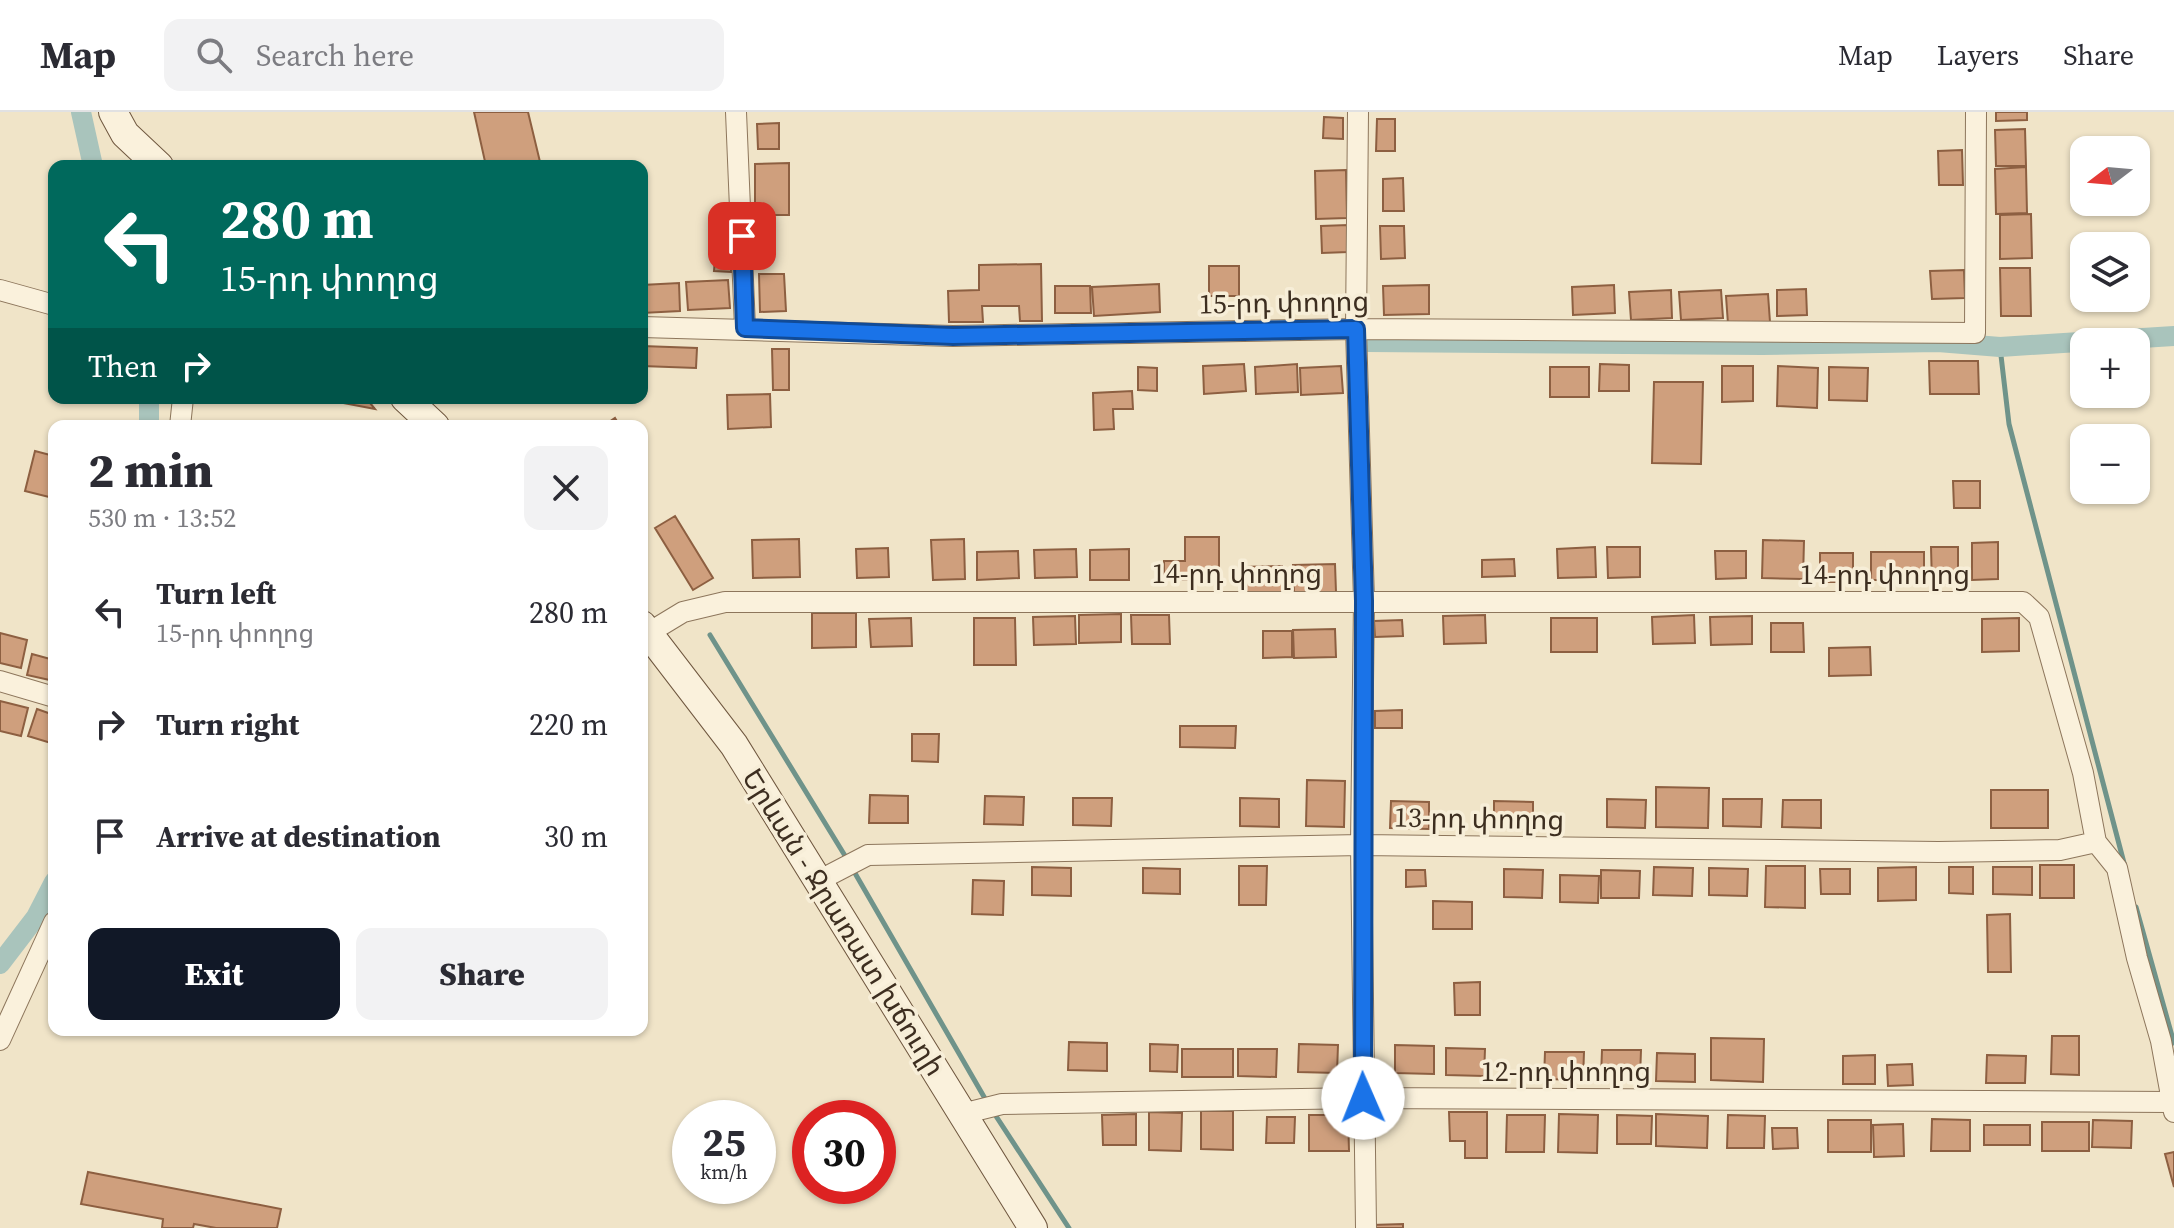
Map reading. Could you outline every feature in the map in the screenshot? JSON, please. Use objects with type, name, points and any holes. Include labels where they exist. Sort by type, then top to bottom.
[{"type":"main road","points":[[113,112],[125,134],[153,160]]},
{"type":"main road","points":[[411,404],[429,420]]},
{"type":"main road","name":"Երևան - Ջրառատ խճուղի","points":[[648,631],[734,745],[968,1113],[1033,1228]]},
{"type":"street","points":[[736,112],[745,328]]},
{"type":"street","points":[[1358,112],[1356,329],[1364,601],[1361,845],[1366,1228]]},
{"type":"street","name":"15-րդ փողոց","points":[[648,327],[953,336],[1356,329],[1975,333],[1976,112]]},
{"type":"street","points":[[0,290],[48,303]]},
{"type":"street","name":"14-րդ փողոց","points":[[648,627],[683,612],[725,602],[2023,602],[2039,617],[2083,773],[2096,842]]},
{"type":"street","points":[[0,681],[48,695]]},
{"type":"street","points":[[2096,842],[2117,868],[2137,958],[2161,1041],[2172,1107]]},
{"type":"street","name":"13-րդ փողոց","points":[[818,881],[868,855],[1361,845],[1938,852],[2060,850],[2096,842]]},
{"type":"street","points":[[2,1031],[48,935]]},
{"type":"street","name":"12-րդ փողոց","points":[[968,1113],[1002,1104],[1363,1098],[2172,1107]]},
{"type":"building","points":[[474,112],[528,112],[540,160],[485,160]]},
{"type":"building","points":[[1996,112],[2027,112],[2027,120],[1996,121]]},
{"type":"building","points":[[1324,117],[1343,118],[1343,139],[1323,138]]},
{"type":"building","points":[[1377,119],[1395,119],[1395,151],[1376,151]]},
{"type":"building","points":[[779,123],[779,149],[758,149],[757,124]]},
{"type":"building","points":[[2025,129],[2026,166],[1996,166],[1995,130]]},
{"type":"building","points":[[1962,150],[1963,185],[1939,185],[1938,151]]},
{"type":"building","points":[[789,163],[789,215],[755,215],[755,164]]},
{"type":"building","points":[[2026,167],[2027,213],[1996,214],[1995,169]]},
{"type":"building","points":[[1346,170],[1347,218],[1316,219],[1315,171]]},
{"type":"building","points":[[1403,178],[1404,211],[1383,211],[1383,179]]},
{"type":"building","points":[[2031,214],[2032,258],[2000,259],[2000,215]]},
{"type":"building","points":[[1348,225],[1348,252],[1322,253],[1321,226]]},
{"type":"building","points":[[1380,226],[1404,226],[1405,258],[1381,259]]},
{"type":"building","points":[[716,247],[732,248],[731,272],[714,271]]},
{"type":"building","points":[[1041,264],[1042,321],[1020,321],[1019,306],[982,306],[983,322],[949,322],[948,291],[979,290],[979,265]]},
{"type":"building","points":[[1209,266],[1239,266],[1239,296],[1209,296]]},
{"type":"building","points":[[2000,268],[2030,268],[2031,316],[2001,316]]},
{"type":"building","points":[[1964,270],[1965,298],[1932,299],[1930,271]]},
{"type":"building","points":[[759,274],[784,274],[786,311],[760,312]]},
{"type":"building","points":[[728,280],[730,308],[688,310],[686,282]]},
{"type":"building","points":[[679,283],[680,311],[648,313],[648,285]]},
{"type":"building","points":[[1159,284],[1160,312],[1094,316],[1092,287]]},
{"type":"building","points":[[1429,285],[1429,314],[1384,315],[1383,286]]},
{"type":"building","points":[[1614,285],[1615,313],[1573,315],[1572,287]]},
{"type":"building","points":[[1055,286],[1090,286],[1091,313],[1055,313]]},
{"type":"building","points":[[1806,289],[1807,315],[1777,316],[1777,290]]},
{"type":"building","points":[[1671,290],[1672,318],[1631,320],[1629,292]]},
{"type":"building","points":[[1721,290],[1723,318],[1681,320],[1679,292]]},
{"type":"building","points":[[1768,294],[1770,322],[1728,324],[1726,296]]},
{"type":"building","points":[[648,346],[697,348],[696,368],[648,366]]},
{"type":"building","points":[[772,349],[789,349],[789,390],[773,390]]},
{"type":"building","points":[[1929,361],[1978,361],[1979,394],[1930,394]]},
{"type":"building","points":[[1244,364],[1246,391],[1204,394],[1203,366]]},
{"type":"building","points":[[1297,364],[1298,392],[1256,394],[1255,367]]},
{"type":"building","points":[[1600,364],[1629,365],[1629,391],[1599,391]]},
{"type":"building","points":[[1341,366],[1343,393],[1301,395],[1300,368]]},
{"type":"building","points":[[1722,366],[1753,366],[1753,401],[1722,402]]},
{"type":"building","points":[[1778,366],[1818,368],[1817,408],[1777,406]]},
{"type":"building","points":[[1138,367],[1157,368],[1157,391],[1138,390]]},
{"type":"building","points":[[1550,367],[1589,367],[1589,397],[1550,397]]},
{"type":"building","points":[[1829,367],[1868,368],[1867,401],[1829,400]]},
{"type":"building","points":[[1654,382],[1703,382],[1701,464],[1652,463]]},
{"type":"building","points":[[1132,391],[1133,409],[1113,409],[1114,429],[1094,430],[1093,393]]},
{"type":"building","points":[[770,394],[771,427],[728,429],[727,395]]},
{"type":"building","points":[[349,404],[371,404],[375,409]]},
{"type":"building","points":[[35,451],[48,454],[48,497],[25,491]]},
{"type":"building","points":[[1953,481],[1980,481],[1980,508],[1954,508]]},
{"type":"building","points":[[675,516],[713,578],[693,590],[655,528]]},
{"type":"building","points":[[1185,537],[1219,537],[1219,579],[1164,580],[1164,561],[1185,561]]},
{"type":"building","points":[[799,539],[800,577],[753,578],[752,540]]},
{"type":"building","points":[[964,539],[965,579],[933,580],[931,540]]},
{"type":"building","points":[[1763,540],[1804,541],[1803,579],[1762,578]]},
{"type":"building","points":[[1998,542],[1998,579],[1972,580],[1972,543]]},
{"type":"building","points":[[1595,547],[1596,577],[1558,578],[1557,549]]},
{"type":"building","points":[[1607,547],[1640,547],[1640,577],[1608,578]]},
{"type":"building","points":[[1931,547],[1958,547],[1958,583],[1932,584]]},
{"type":"building","points":[[888,548],[889,577],[857,578],[856,549]]},
{"type":"building","points":[[1076,549],[1077,577],[1035,578],[1034,550]]},
{"type":"building","points":[[1129,549],[1129,580],[1090,580],[1090,550]]},
{"type":"building","points":[[1018,551],[1019,578],[977,580],[977,552]]},
{"type":"building","points":[[1715,551],[1746,551],[1746,578],[1716,579]]},
{"type":"building","points":[[1871,552],[1924,552],[1924,580],[1871,580]]},
{"type":"building","points":[[1820,553],[1853,553],[1853,582],[1820,582]]},
{"type":"building","points":[[1514,559],[1515,576],[1482,577],[1482,560]]},
{"type":"building","points":[[1335,564],[1336,592],[1294,593],[1293,565]]},
{"type":"building","points":[[1282,566],[1283,593],[1241,595],[1240,567]]},
{"type":"building","points":[[812,613],[856,613],[856,647],[812,648]]},
{"type":"building","points":[[1121,614],[1121,642],[1079,643],[1079,615]]},
{"type":"building","points":[[1131,615],[1169,615],[1170,644],[1132,644]]},
{"type":"building","points":[[1485,615],[1486,643],[1444,644],[1443,616]]},
{"type":"building","points":[[1694,615],[1695,643],[1653,644],[1652,617]]},
{"type":"building","points":[[1075,616],[1076,644],[1034,645],[1033,617]]},
{"type":"building","points":[[1752,616],[1752,644],[1711,645],[1710,617]]},
{"type":"building","points":[[911,618],[912,646],[871,647],[869,619]]},
{"type":"building","points":[[974,618],[1015,618],[1016,665],[974,665]]},
{"type":"building","points":[[1551,618],[1597,618],[1597,652],[1551,652]]},
{"type":"building","points":[[2019,618],[2019,651],[1982,652],[1982,619]]},
{"type":"building","points":[[1402,620],[1403,636],[1375,637],[1374,621]]},
{"type":"building","points":[[1771,623],[1803,623],[1804,652],[1771,652]]},
{"type":"building","points":[[1335,629],[1336,657],[1294,658],[1293,630]]},
{"type":"building","points":[[1263,631],[1292,631],[1292,657],[1263,658]]},
{"type":"building","points":[[0,633],[27,640],[21,668],[0,663]]},
{"type":"building","points":[[1870,647],[1871,675],[1829,676],[1829,648]]},
{"type":"building","points":[[32,654],[48,658],[48,680],[27,675]]},
{"type":"building","points":[[0,701],[28,708],[21,736],[0,731]]},
{"type":"building","points":[[37,709],[48,713],[48,742],[28,736]]},
{"type":"building","points":[[1402,710],[1402,728],[1375,728],[1375,711]]},
{"type":"building","points":[[1180,726],[1236,726],[1235,748],[1180,747]]},
{"type":"building","points":[[912,734],[939,734],[938,762],[912,761]]},
{"type":"building","points":[[1307,780],[1345,781],[1344,827],[1306,826]]},
{"type":"building","points":[[1656,787],[1709,788],[1708,828],[1656,827]]},
{"type":"building","points":[[1991,790],[2048,790],[2048,828],[1991,828]]},
{"type":"building","points":[[870,795],[908,796],[908,823],[869,823]]},
{"type":"building","points":[[985,796],[1024,797],[1023,825],[984,824]]},
{"type":"building","points":[[1073,798],[1112,798],[1111,826],[1073,825]]},
{"type":"building","points":[[1240,798],[1279,799],[1279,827],[1240,826]]},
{"type":"building","points":[[1607,799],[1646,800],[1645,828],[1607,827]]},
{"type":"building","points":[[1723,799],[1762,799],[1761,827],[1723,826]]},
{"type":"building","points":[[1783,800],[1821,800],[1821,828],[1782,827]]},
{"type":"building","points":[[1391,801],[1429,802],[1429,829],[1390,828]]},
{"type":"building","points":[[1494,801],[1533,802],[1533,829],[1494,828]]},
{"type":"building","points":[[2040,865],[2074,865],[2074,898],[2040,898]]},
{"type":"building","points":[[1239,866],[1267,866],[1266,905],[1239,905]]},
{"type":"building","points":[[1766,866],[1805,866],[1805,908],[1765,907]]},
{"type":"building","points":[[1032,867],[1071,868],[1071,896],[1032,895]]},
{"type":"building","points":[[1654,867],[1693,868],[1692,896],[1653,895]]},
{"type":"building","points":[[1916,867],[1916,900],[1878,901],[1878,868]]},
{"type":"building","points":[[1949,867],[1973,867],[1973,894],[1949,893]]},
{"type":"building","points":[[1993,867],[2032,867],[2032,895],[1993,894]]},
{"type":"building","points":[[1143,868],[1180,869],[1180,894],[1143,893]]},
{"type":"building","points":[[1709,868],[1748,869],[1747,896],[1709,895]]},
{"type":"building","points":[[1504,869],[1543,870],[1542,898],[1504,897]]},
{"type":"building","points":[[1820,869],[1850,869],[1850,894],[1821,894]]},
{"type":"building","points":[[1406,870],[1425,870],[1426,886],[1406,887]]},
{"type":"building","points":[[1601,870],[1640,871],[1639,898],[1601,898]]},
{"type":"building","points":[[1560,875],[1599,876],[1598,903],[1560,902]]},
{"type":"building","points":[[973,880],[1004,881],[1003,915],[972,914]]},
{"type":"building","points":[[1433,901],[1472,902],[1472,929],[1433,929]]},
{"type":"building","points":[[2010,914],[2011,972],[1988,972],[1987,915]]},
{"type":"building","points":[[1480,982],[1480,1015],[1455,1015],[1454,983]]},
{"type":"building","points":[[2052,1036],[2079,1036],[2079,1075],[2051,1074]]},
{"type":"building","points":[[1711,1038],[1764,1039],[1763,1082],[1711,1080]]},
{"type":"building","points":[[1069,1042],[1107,1043],[1107,1071],[1068,1070]]},
{"type":"building","points":[[1150,1044],[1178,1045],[1177,1072],[1150,1071]]},
{"type":"building","points":[[1299,1044],[1338,1045],[1337,1073],[1298,1072]]},
{"type":"building","points":[[1395,1045],[1434,1046],[1434,1074],[1395,1073]]},
{"type":"building","points":[[1446,1048],[1485,1049],[1484,1076],[1446,1075]]},
{"type":"building","points":[[1182,1049],[1233,1049],[1233,1077],[1182,1077]]},
{"type":"building","points":[[1238,1049],[1277,1049],[1276,1077],[1238,1076]]},
{"type":"building","points":[[1602,1050],[1641,1050],[1640,1078],[1601,1077]]},
{"type":"building","points":[[1545,1052],[1584,1052],[1583,1080],[1544,1079]]},
{"type":"building","points":[[1657,1053],[1695,1054],[1695,1082],[1656,1081]]},
{"type":"building","points":[[1875,1055],[1875,1084],[1843,1084],[1843,1056]]},
{"type":"building","points":[[1987,1055],[2026,1056],[2025,1083],[1986,1083]]},
{"type":"building","points":[[1912,1064],[1913,1085],[1888,1086],[1887,1065]]},
{"type":"building","points":[[1201,1111],[1233,1111],[1233,1150],[1201,1149]]},
{"type":"building","points":[[1149,1112],[1182,1113],[1181,1151],[1149,1150]]},
{"type":"building","points":[[1449,1112],[1487,1112],[1487,1158],[1465,1158],[1465,1141],[1450,1141]]},
{"type":"building","points":[[1136,1114],[1136,1145],[1103,1145],[1102,1115]]},
{"type":"building","points":[[1559,1114],[1598,1115],[1597,1153],[1558,1152]]},
{"type":"building","points":[[1656,1114],[1708,1116],[1707,1148],[1656,1146]]},
{"type":"building","points":[[1309,1115],[1348,1115],[1349,1151],[1309,1151]]},
{"type":"building","points":[[1507,1115],[1545,1115],[1544,1152],[1506,1152]]},
{"type":"building","points":[[1617,1115],[1652,1116],[1651,1144],[1617,1144]]},
{"type":"building","points":[[1728,1115],[1765,1116],[1764,1148],[1727,1148]]},
{"type":"building","points":[[1267,1117],[1295,1117],[1294,1143],[1266,1143]]},
{"type":"building","points":[[1932,1119],[1970,1120],[1970,1151],[1931,1151]]},
{"type":"building","points":[[1828,1120],[1871,1120],[1871,1152],[1828,1152]]},
{"type":"building","points":[[2093,1120],[2132,1121],[2131,1148],[2092,1147]]},
{"type":"building","points":[[2042,1122],[2089,1122],[2089,1151],[2042,1151]]},
{"type":"building","points":[[1903,1124],[1904,1156],[1874,1157],[1873,1125]]},
{"type":"building","points":[[1984,1125],[2030,1125],[2030,1145],[1984,1145]]},
{"type":"building","points":[[1772,1128],[1797,1128],[1798,1148],[1773,1149]]},
{"type":"building","points":[[2174,1152],[2174,1187],[2165,1154]]},
{"type":"building","points":[[88,1172],[281,1209],[277,1228],[216,1228],[194,1224],[193,1228],[162,1228],[163,1219],[81,1204]]},
{"type":"building","points":[[1403,1224],[1403,1228],[1371,1228],[1371,1225]]},
{"type":"waterway","points":[[81,112],[92,160]]},
{"type":"waterway","points":[[1368,342],[1762,345],[1938,342],[2000,347],[2174,336]]},
{"type":"waterway","points":[[2000,347],[2009,424],[2124,863]]},
{"type":"waterway","points":[[149,404],[149,420]]},
{"type":"waterway","points":[[710,635],[847,859]]},
{"type":"waterway","points":[[852,868],[987,1102]]},
{"type":"waterway","points":[[0,964],[36,917],[48,894]]},
{"type":"waterway","points":[[2136,907],[2174,1043]]},
{"type":"waterway","points":[[992,1110],[1069,1228]]},
{"type":"route","points":[[742,236],[745,328],[953,336],[1356,329],[1364,601],[1361,845],[1363,1098]]}]
